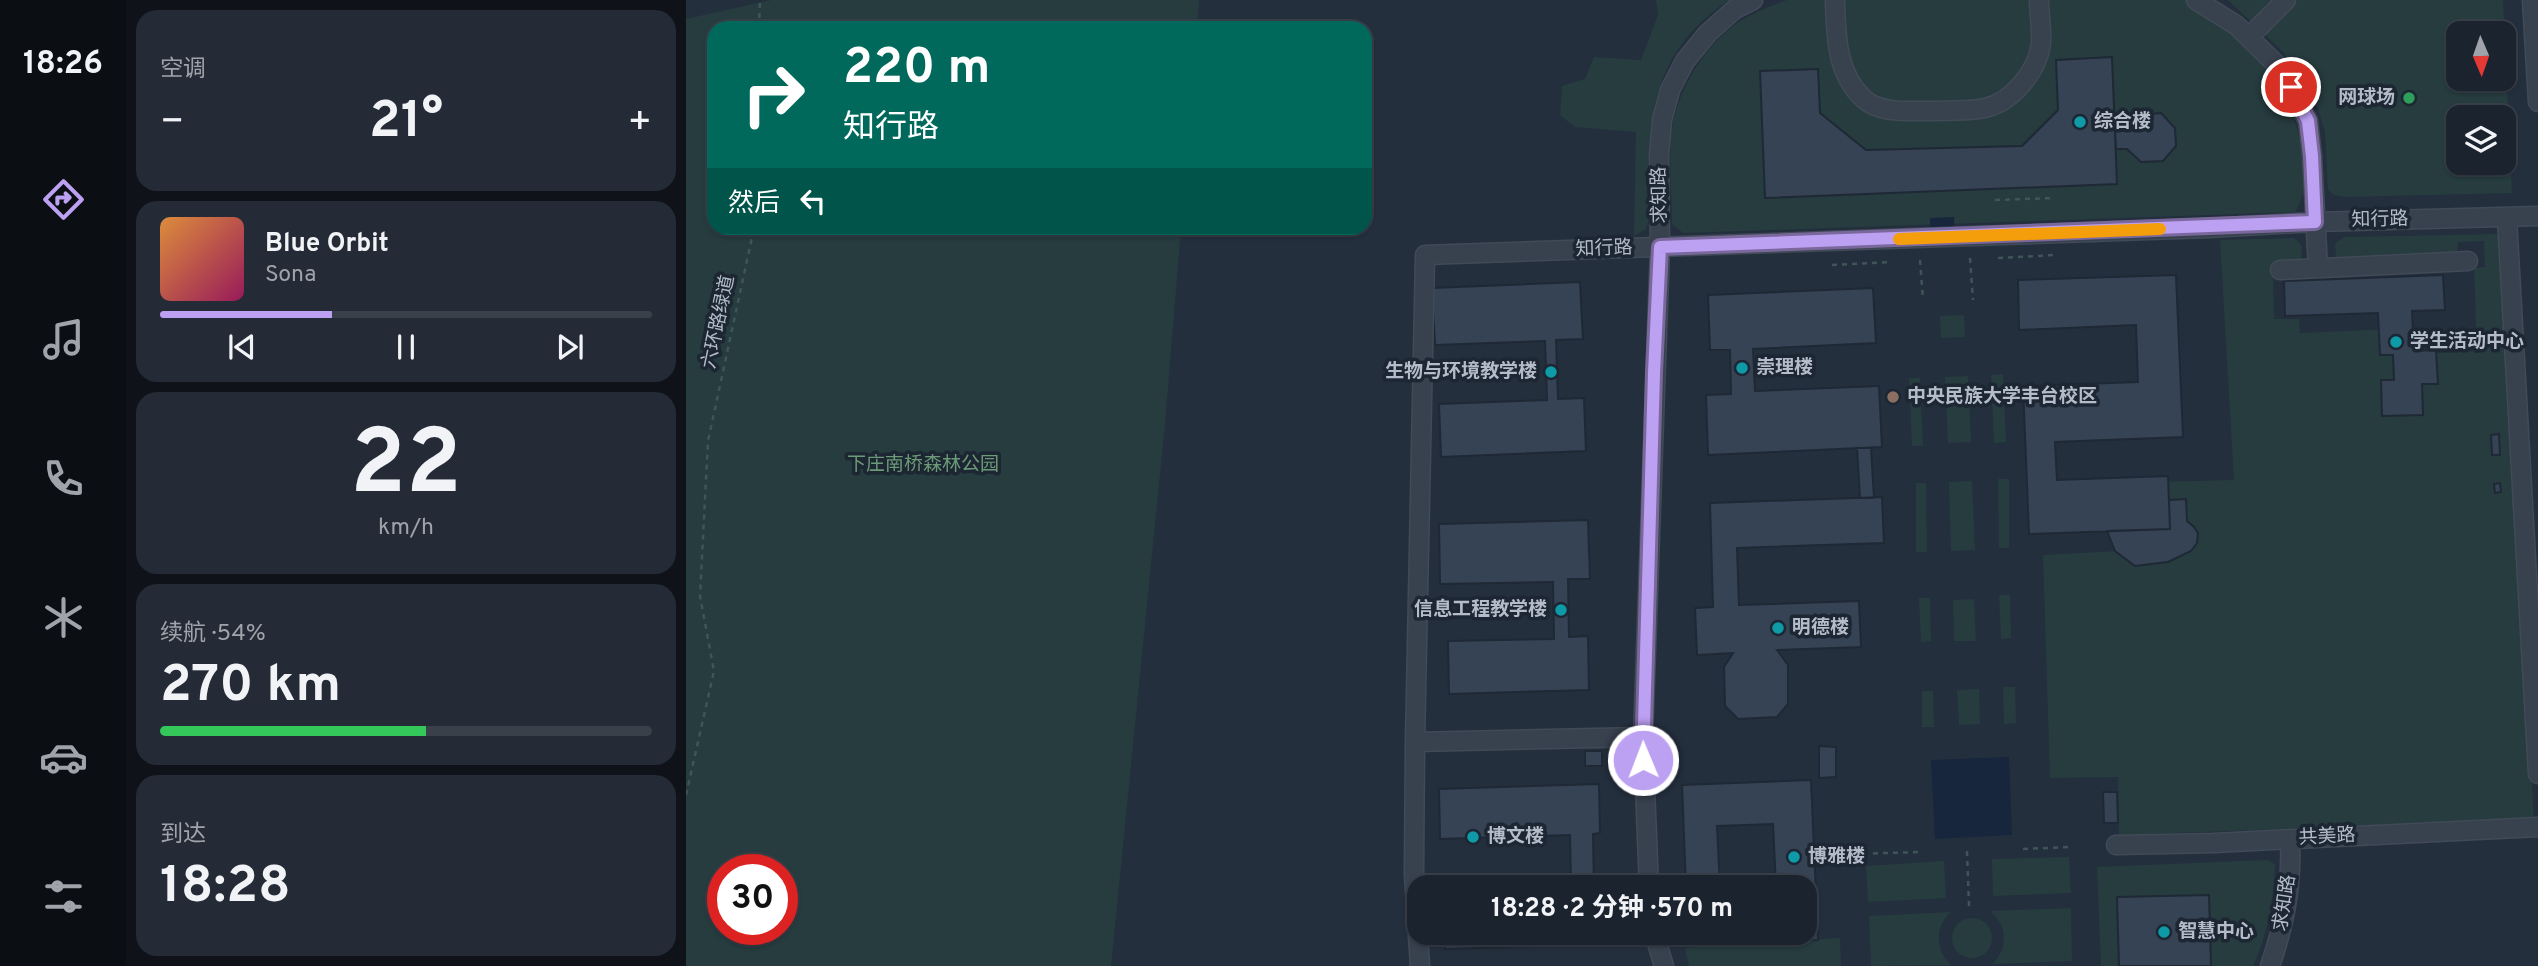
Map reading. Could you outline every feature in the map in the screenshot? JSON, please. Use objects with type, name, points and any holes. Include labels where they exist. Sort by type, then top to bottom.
[{"type":"street","name":"求知路","points":[[1649,875],[1643,737],[1662,120],[1670,90],[1685,61],[1708,33],[1735,9],[1753,0]]},
{"type":"street","points":[[1835,0],[1836,45],[1847,77],[1865,101],[1890,110],[1913,111],[1986,108],[2021,87],[2041,44],[2039,0]]},
{"type":"street","points":[[2196,0],[2213,9],[2249,37],[2278,66],[2308,121],[2318,268]]},
{"type":"street","points":[[2249,37],[2286,0]]},
{"type":"street","points":[[2532,0],[2538,102]]},
{"type":"street","name":"知行路","points":[[1415,742],[1426,255],[2538,216]]},
{"type":"street","points":[[2507,218],[2538,774]]},
{"type":"street","points":[[2280,270],[2468,261]]},
{"type":"street","points":[[1420,966],[1414,874],[1415,742],[1643,737]]},
{"type":"street","name":"共美路","points":[[2116,845],[2538,827]]},
{"type":"street","name":"求知路","points":[[2270,966],[2287,912],[2291,872],[2290,839]]},
{"type":"street","points":[[1658,945],[1664,966]]},
{"type":"path","points":[[759,21],[760,0]]},
{"type":"path","points":[[1995,200],[2055,198]]},
{"type":"path","name":"六环路绿道","points":[[686,796],[714,671],[700,596],[708,441],[752,235]]},
{"type":"path","points":[[1998,258],[2055,255]]},
{"type":"path","points":[[1970,258],[1973,300]]},
{"type":"path","points":[[1920,260],[1923,300]]},
{"type":"path","points":[[1832,265],[1891,262]]},
{"type":"path","points":[[2022,849],[2069,847]]},
{"type":"path","points":[[1967,851],[1969,905]]},
{"type":"path","points":[[1853,854],[1921,852]]},
{"type":"green space","name":"下庄南桥森林公园","points":[[771,0],[1199,0],[1198,21],[707,21],[707,235],[1180,235],[1165,424],[1111,966],[686,966],[686,19]]},
{"type":"green space","points":[[1656,0],[1729,0],[1701,22],[1680,46],[1666,71],[1651,127],[1648,222],[1646,229],[1634,236],[1636,132],[1575,127],[1560,115],[1562,86],[1585,79],[1594,57],[1641,60],[1658,15]]},
{"type":"green space","points":[[1787,0],[2187,0],[2229,26],[2244,39],[2258,54],[2281,88],[2290,107],[2301,146],[2303,195],[2295,212],[1683,233],[1672,224],[1670,159],[1673,121],[1683,90],[1700,61],[1721,36],[1752,14]]},
{"type":"green space","name":"网球场","points":[[2228,0],[2503,0],[2504,21],[2446,21],[2446,91],[2507,91],[2508,105],[2446,105],[2446,175],[2511,175],[2512,193],[2347,197],[2334,195],[2328,190],[2325,132],[2318,109],[2303,79],[2282,51]]},
{"type":"green space","points":[[2500,234],[2534,820],[2119,835],[2118,777],[2050,778],[2043,555],[2157,549],[2156,482],[2234,480],[2220,240],[2294,238],[2302,246],[2301,262],[2273,263],[2274,319],[2299,319],[2300,333],[2394,329],[2407,355],[2477,351],[2474,268],[2485,267],[2484,241],[2458,242],[2457,251],[2336,257],[2335,243],[2345,237]]},
{"type":"green space","points":[[1964,315],[1965,337],[1941,338],[1940,316]]},
{"type":"green space","points":[[2003,374],[2006,442],[1994,443],[1991,375]]},
{"type":"green space","points":[[1968,376],[1971,442],[1948,443],[1945,377]]},
{"type":"green space","points":[[1909,378],[1920,378],[1923,446],[1912,446]]},
{"type":"green space","points":[[1998,479],[2009,479],[2009,548],[1999,548]]},
{"type":"green space","points":[[1972,481],[1975,550],[1951,551],[1949,482]]},
{"type":"green space","points":[[1916,483],[1926,483],[1927,552],[1916,552]]},
{"type":"green space","points":[[1999,595],[2010,595],[2011,638],[2001,639]]},
{"type":"green space","points":[[1919,598],[1930,598],[1931,641],[1921,642]]},
{"type":"green space","points":[[1974,599],[1976,641],[1954,641],[1953,600]]},
{"type":"green space","points":[[2003,687],[2015,687],[2016,723],[2004,724]]},
{"type":"green space","points":[[1979,689],[1980,724],[1959,725],[1957,690]]},
{"type":"green space","points":[[1922,691],[1933,691],[1934,727],[1922,727]]},
{"type":"green space","points":[[2069,857],[2071,893],[1993,896],[1992,859]]},
{"type":"green space","points":[[2267,860],[2275,864],[2272,903],[2263,942],[2253,966],[2101,966],[2097,867]]},
{"type":"green space","points":[[1944,861],[1946,898],[1868,902],[1866,866]]},
{"type":"green space","points":[[2071,908],[2072,961],[1993,964],[2001,951],[2004,937],[2000,923],[1990,911]]},
{"type":"green space","points":[[1951,912],[1939,931],[1939,945],[1951,965],[1871,966],[1869,916]]},
{"type":"green space","points":[[1972,918],[1986,924],[1992,938],[1986,952],[1972,958],[1958,952],[1952,938],[1958,924]]},
{"type":"green space","points":[[1840,938],[1841,966],[1689,966],[1685,948],[1817,945],[1817,939]]},
{"type":"water","points":[[1954,217],[1955,246],[1931,246],[1930,218]]},
{"type":"water","points":[[2009,757],[2012,835],[1935,839],[1931,760]]},
{"type":"building","name":"综合楼","points":[[2112,57],[2117,184],[1765,198],[1760,71],[1818,69],[1820,113],[1866,150],[2022,146],[2058,110],[2056,60]]},
{"type":"building","points":[[2161,113],[2175,128],[2176,146],[2163,161],[2141,162],[2127,149],[2116,149],[2115,131],[2126,131],[2140,115]]},
{"type":"building","points":[[2176,275],[2183,437],[2055,442],[2057,480],[2168,476],[2170,529],[2029,534],[2023,386],[2138,382],[2136,325],[2019,330],[2018,280]]},
{"type":"building","name":"学生活动中心","points":[[2443,275],[2445,310],[2412,311],[2414,351],[2436,350],[2438,384],[2422,384],[2423,415],[2382,416],[2381,380],[2394,380],[2393,355],[2380,355],[2378,313],[2285,316],[2284,281]]},
{"type":"building","name":"生物与环境教学楼","points":[[1580,282],[1583,339],[1556,340],[1558,399],[1584,398],[1586,451],[1441,457],[1439,404],[1547,400],[1545,341],[1435,345],[1432,288]]},
{"type":"building","name":"崇理楼","points":[[1873,288],[1876,343],[1753,349],[1755,391],[1879,386],[1882,447],[1708,455],[1706,395],[1731,394],[1730,350],[1710,350],[1708,295]]},
{"type":"building","points":[[2499,434],[2500,455],[2492,455],[2491,435]]},
{"type":"building","points":[[1857,448],[1871,448],[1874,498],[1860,498]]},
{"type":"building","points":[[2500,483],[2501,492],[2495,493],[2494,484]]},
{"type":"building","name":"明德楼","points":[[1882,497],[1884,543],[1737,548],[1739,605],[1859,601],[1861,647],[1777,650],[1788,665],[1788,704],[1777,717],[1738,719],[1725,706],[1724,667],[1733,653],[1697,655],[1695,608],[1713,607],[1710,503]]},
{"type":"building","points":[[2186,499],[2187,521],[2198,533],[2197,543],[2191,551],[2168,562],[2135,566],[2115,551],[2107,531],[2170,529],[2169,500]]},
{"type":"building","name":"信息工程教学楼","points":[[1588,520],[1590,579],[1568,579],[1569,637],[1588,636],[1589,690],[1449,694],[1448,641],[1554,639],[1553,582],[1440,584],[1439,524]]},
{"type":"building","points":[[1819,746],[1836,747],[1836,777],[1819,778]]},
{"type":"building","points":[[1585,751],[1602,751],[1602,766],[1585,766]]},
{"type":"building","name":"博雅楼","points":[[1811,780],[1815,875],[1775,875],[1773,824],[1717,826],[1719,875],[1686,875],[1682,785]]},
{"type":"building","name":"博文楼","points":[[1599,784],[1600,833],[1593,834],[1594,875],[1571,875],[1570,835],[1440,839],[1439,789]]},
{"type":"building","points":[[2103,792],[2117,792],[2118,823],[2104,823]]},
{"type":"building","name":"智慧中心","points":[[2209,895],[2211,966],[2119,966],[2117,897]]},
{"type":"building","points":[[1445,945],[1572,945],[1445,949]]},
{"type":"slow traffic","points":[[1899,239],[2160,229]]},
{"type":"place","name":"网球场","points":[[2409,98]]},
{"type":"place","name":"综合楼","points":[[2080,122]]},
{"type":"place","name":"学生活动中心","points":[[2396,342]]},
{"type":"place","name":"崇理楼","points":[[1742,368]]},
{"type":"place","name":"生物与环境教学楼","points":[[1551,372]]},
{"type":"place","name":"中央民族大学丰台校区","points":[[1893,397]]},
{"type":"place","name":"信息工程教学楼","points":[[1561,610]]},
{"type":"place","name":"明德楼","points":[[1778,628]]},
{"type":"place","name":"博文楼","points":[[1473,837]]},
{"type":"place","name":"博雅楼","points":[[1794,857]]},
{"type":"place","name":"智慧中心","points":[[2164,932]]},
{"type":"route","points":[[1643,760],[1660,247],[2315,222],[2308,121],[2291,87]]}]
